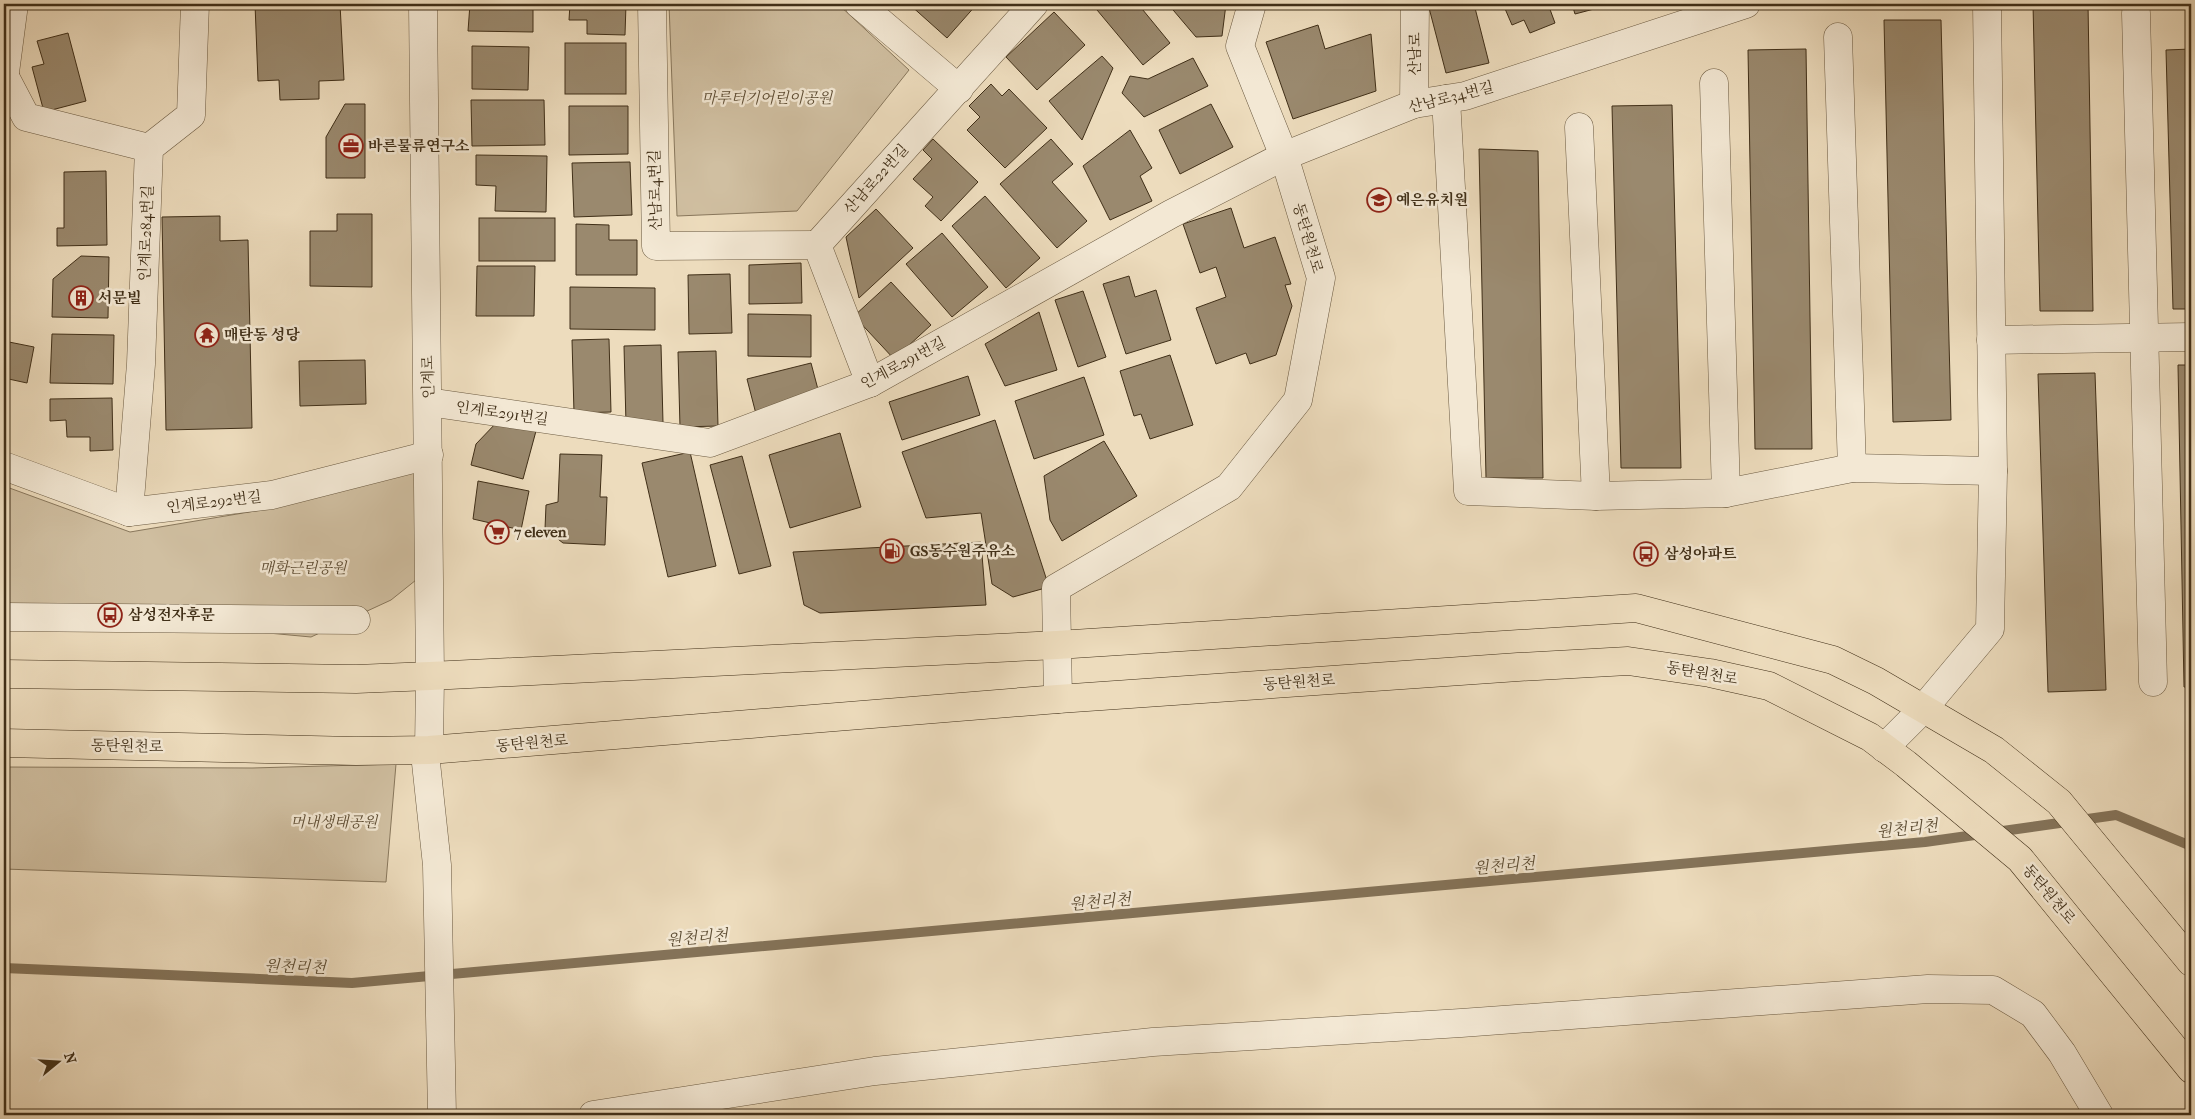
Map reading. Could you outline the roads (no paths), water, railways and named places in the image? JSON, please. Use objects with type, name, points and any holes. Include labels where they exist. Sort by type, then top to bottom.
[{"type":"main road","points":[[4,674],[356,679],[1057,645],[1636,608],[1833,660],[1994,750],[2058,802],[2186,956]]},
{"type":"main road","name":"동탄원천로","points":[[4,743],[356,752],[429,750],[1058,699],[1628,661],[1710,673],[1769,686],[1870,737],[1906,764],[2020,859],[2122,981],[2191,1069]]},
{"type":"street","points":[[14,4],[4,77],[26,117],[149,148],[191,116],[195,4]]},
{"type":"street","name":"인계로","points":[[423,4],[430,676],[429,750],[426,762],[437,865],[442,1115]]},
{"type":"street","name":"산남로4번길","points":[[652,4],[656,246],[817,245]]},
{"type":"street","points":[[859,4],[959,89]]},
{"type":"street","name":"산남로22번길","points":[[817,245],[1034,4]]},
{"type":"street","points":[[1252,4],[1240,46],[1284,156]]},
{"type":"street","name":"산남로","points":[[1414,104],[1415,4]]},
{"type":"street","name":"산남로34번길","points":[[1284,156],[1414,104],[1465,96],[1746,4]]},
{"type":"street","points":[[1884,748],[1923,709],[1990,629],[1993,471],[1987,4]]},
{"type":"street","points":[[2136,13],[2153,682]]},
{"type":"street","points":[[1838,37],[1852,468]]},
{"type":"street","points":[[1714,83],[1726,493]]},
{"type":"street","points":[[1446,99],[1468,491],[1596,496],[1726,493],[1852,468],[1993,471]]},
{"type":"street","points":[[1579,127],[1596,496]]},
{"type":"street","name":"인계로284번길","points":[[129,512],[141,364],[149,148]]},
{"type":"street","name":"인계로291번길","points":[[428,402],[710,443],[870,383],[1171,214],[1284,156]]},
{"type":"street","name":"동탄원천로","points":[[1058,699],[1056,588],[1229,487],[1298,400],[1321,278],[1284,156]]},
{"type":"street","points":[[817,245],[870,383]]},
{"type":"street","points":[[1991,340],[2191,337]]},
{"type":"street","name":"인계로292번길","points":[[4,466],[129,512],[272,495],[429,455]]},
{"type":"street","points":[[4,617],[356,620]]},
{"type":"street","points":[[593,1115],[875,1071],[1153,1042],[1461,1023],[1928,989],[1993,990],[2034,1014],[2062,1053],[2100,1115]]},
{"type":"waterway","name":"원천리천","points":[[4,968],[352,983],[1925,842],[2116,815],[2191,846]]},
{"type":"place","name":"바른물류연구소","points":[[351,146]]},
{"type":"place","name":"예은유치원","points":[[1379,200]]},
{"type":"place","name":"서문빌","points":[[81,298]]},
{"type":"place","name":"매탄동 성당","points":[[207,335]]},
{"type":"place","name":"7 eleven","points":[[497,532]]},
{"type":"place","name":"GS동수원주유소","points":[[892,551]]},
{"type":"place","name":"삼성아파트","points":[[1646,554]]},
{"type":"place","name":"삼성전자후문","points":[[110,615]]},
{"type":"park label","name":"마루터기어린이공원","points":[[767,98]]},
{"type":"park label","name":"매화근린공원","points":[[303,568]]},
{"type":"park label","name":"머내생태공원","points":[[334,822]]}]
